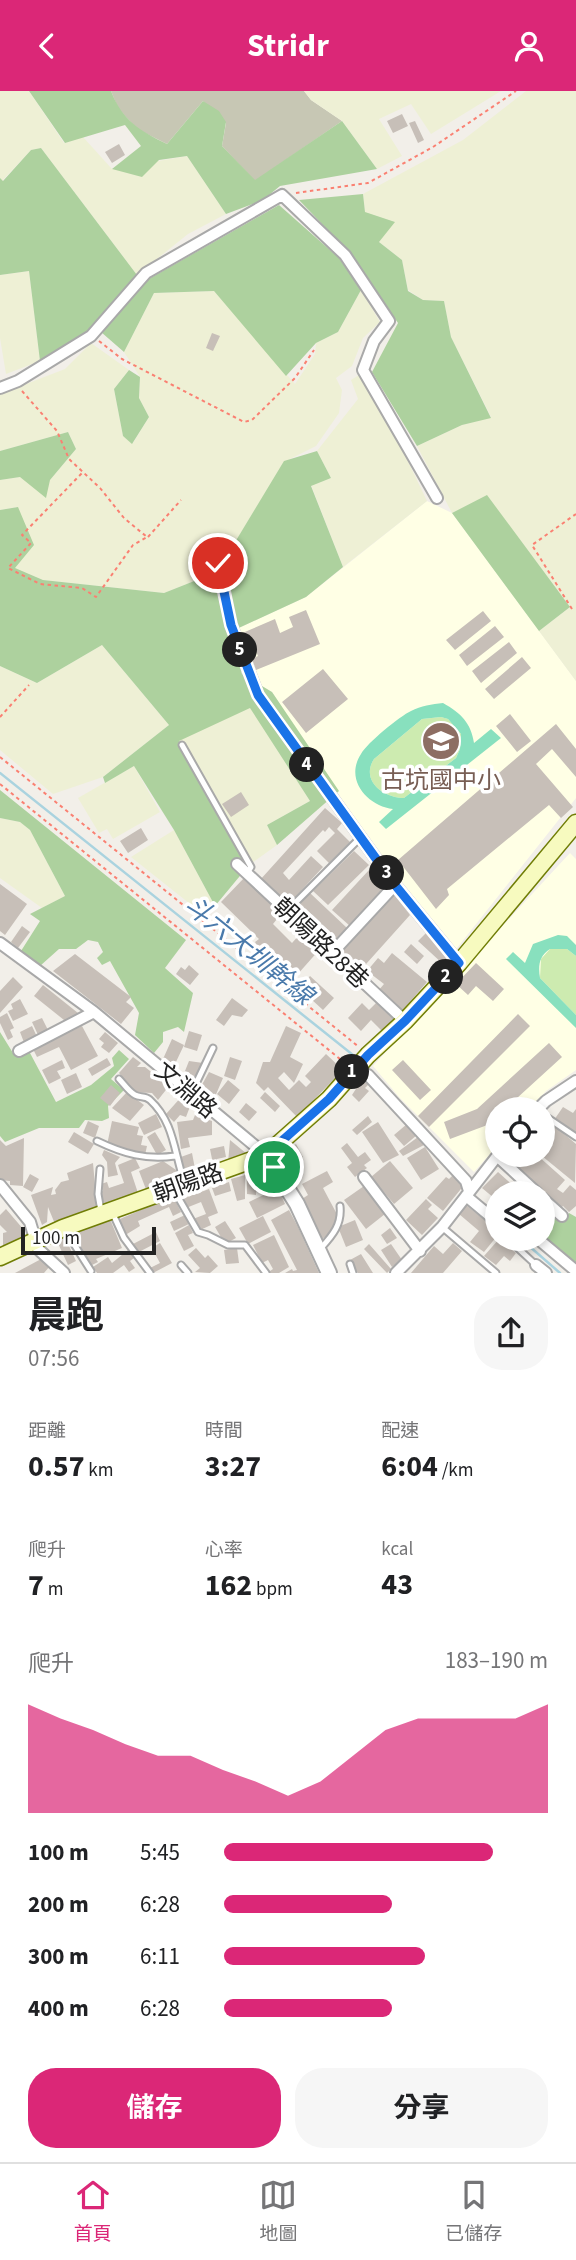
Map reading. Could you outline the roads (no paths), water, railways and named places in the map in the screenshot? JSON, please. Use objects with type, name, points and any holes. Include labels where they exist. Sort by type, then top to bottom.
[{"type":"main road","name":"朝陽路","points":[[0,1257],[34,1239],[266,1155],[329,1099],[368,1055],[405,1021],[459,963],[576,823]]},
{"type":"street","points":[[0,388],[91,336],[146,273],[282,195],[345,255],[389,321],[374,341],[363,370],[437,498]]},
{"type":"street","points":[[218,563],[231,625],[258,695],[395,885],[459,963]]},
{"type":"street","name":"朝陽路28巷","points":[[237,864],[405,1021]]},
{"type":"street","points":[[332,953],[395,885]]},
{"type":"street","name":"文淵路","points":[[0,943],[94,1012],[266,1155],[297,1204],[329,1273]]},
{"type":"street","points":[[19,1051],[94,1012]]},
{"type":"street","points":[[354,1071],[368,1075],[466,1181],[467,1193],[485,1210]]},
{"type":"street","points":[[552,1097],[576,1081]]},
{"type":"street","points":[[396,1273],[442,1227],[488,1167]]},
{"type":"street","points":[[509,1167],[524,1181]]},
{"type":"street","points":[[364,1177],[420,1251]]},
{"type":"street","points":[[0,1185],[30,1222],[38,1249],[64,1273]]},
{"type":"street","points":[[555,1210],[562,1216]]},
{"type":"street","points":[[552,1251],[576,1271]]},
{"type":"street","points":[[536,1265],[546,1273]]},
{"type":"lane","points":[[182,744],[251,867],[247,873]]},
{"type":"lane","points":[[288,911],[361,837]]},
{"type":"lane","points":[[191,1094],[213,1048]]},
{"type":"lane","points":[[119,1079],[135,1095],[146,1097],[163,1113],[172,1133],[179,1187],[198,1233],[228,1245],[245,1245],[266,1273]]},
{"type":"lane","points":[[555,1123],[576,1137]]},
{"type":"lane","points":[[97,1142],[121,1153],[139,1157],[155,1159],[176,1156]]},
{"type":"lane","points":[[100,1169],[98,1194],[106,1212],[150,1273]]},
{"type":"lane","points":[[319,1251],[334,1234],[341,1217],[340,1206]]},
{"type":"lane","points":[[442,1227],[496,1273]]},
{"type":"lane","points":[[64,1228],[91,1271]]},
{"type":"lane","points":[[521,1251],[536,1265]]},
{"type":"lane","points":[[350,1264],[353,1273]]},
{"type":"lane","points":[[181,1265],[188,1273]]},
{"type":"waterway","name":"斗六大圳幹線","points":[[0,773],[358,1059]]},
{"type":"waterway","name":"斗六大圳幹線","points":[[454,1161],[462,1169]]},
{"type":"waterway","name":"斗六大圳幹線","points":[[535,1251],[560,1273]]},
{"type":"place","name":"古坑國中小","points":[[441,741]]}]
